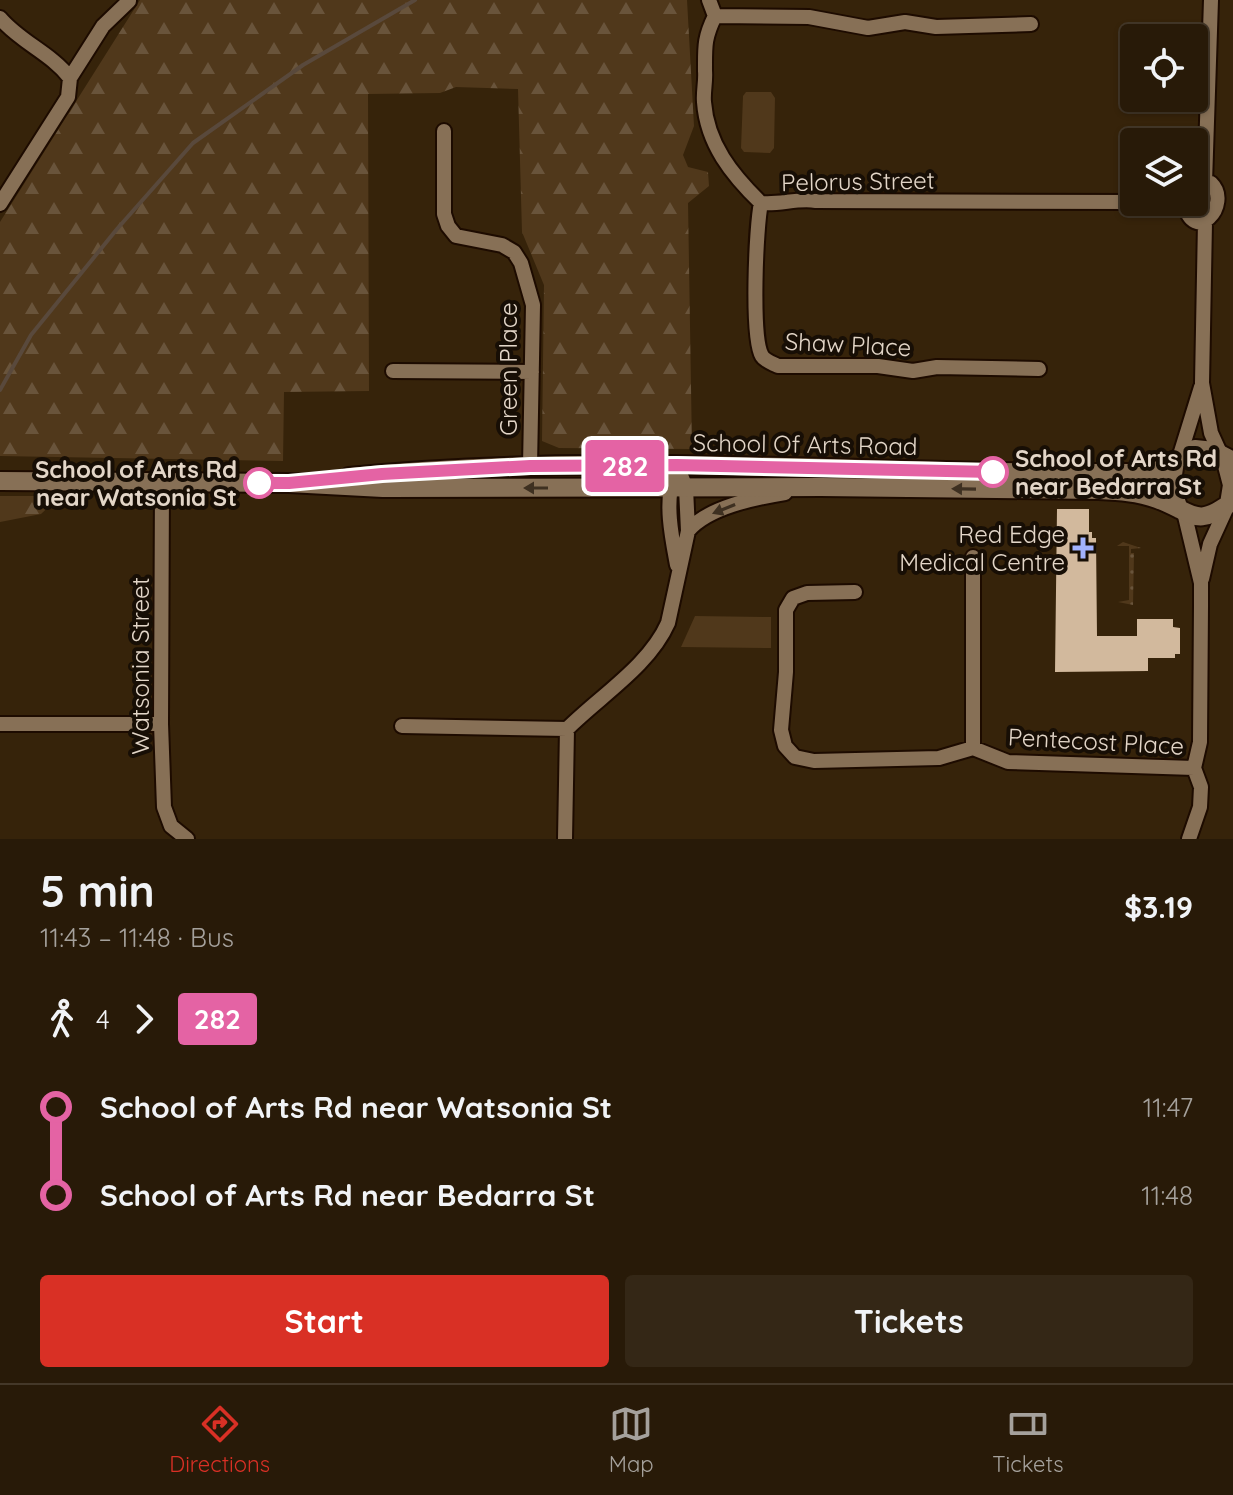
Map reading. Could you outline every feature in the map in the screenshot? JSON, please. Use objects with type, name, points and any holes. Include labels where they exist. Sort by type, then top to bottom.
[{"type":"street","points":[[709,0],[715,16],[809,17],[868,28],[905,22],[936,27],[1031,24]]},
{"type":"street","points":[[1203,128],[1211,0]]},
{"type":"street","points":[[0,204],[68,97],[70,78],[103,26],[129,1]]},
{"type":"street","name":"Pelorus Street","points":[[715,16],[706,34],[703,52],[707,130],[719,155],[761,203],[776,205],[801,198],[816,201],[1120,202]]},
{"type":"street","points":[[0,18],[20,37],[59,64],[70,78]]},
{"type":"street","name":"Green Place","points":[[444,131],[444,214],[448,226],[456,236],[502,245],[514,252],[521,263],[533,305],[530,466]]},
{"type":"street","points":[[1191,216],[1205,222],[1222,214],[1229,202],[1217,185],[1208,184]]},
{"type":"street","name":"Shaw Place","points":[[761,203],[757,300],[758,345],[763,358],[778,366],[878,366],[913,371],[937,367],[1039,369]]},
{"type":"street","points":[[1189,839],[1200,807],[1201,787],[1194,768],[1200,742],[1201,583],[1210,544],[1229,505],[1232,485],[1227,458],[1211,433],[1202,383],[1205,222]]},
{"type":"street","points":[[393,371],[532,372]]},
{"type":"street","points":[[1201,583],[1182,510],[1171,488],[1202,383]]},
{"type":"street","points":[[1178,458],[1203,448],[1227,458]]},
{"type":"street","name":"School Of Arts Road","points":[[289,483],[382,474],[530,466],[677,465],[1128,473],[1157,471],[1178,458]]},
{"type":"street","points":[[402,726],[567,729],[632,669],[662,637],[675,599],[688,531],[678,488],[677,465]]},
{"type":"street","name":"School Of Arts Road","points":[[0,481],[289,483],[383,488],[1099,490],[1136,493],[1182,510]]},
{"type":"street","name":"Watsonia Street","points":[[162,483],[161,724],[164,807],[171,826],[187,839]]},
{"type":"street","points":[[688,531],[701,519],[746,501],[821,487]]},
{"type":"street","points":[[678,488],[671,529],[679,573]]},
{"type":"street","points":[[1182,510],[1208,516],[1229,505]]},
{"type":"street","points":[[973,557],[973,748]]},
{"type":"street","name":"Pentecost Place","points":[[855,592],[807,593],[793,598],[786,610],[786,672],[781,730],[785,746],[795,757],[814,761],[939,758],[973,748],[1008,762],[1194,768]]},
{"type":"street","points":[[0,724],[161,724]]},
{"type":"street","points":[[565,839],[567,729]]},
{"type":"green space","points":[[140,0],[687,0],[694,126],[683,155],[688,167],[708,172],[709,186],[688,203],[692,449],[559,448],[542,441],[544,285],[522,232],[518,89],[456,87],[440,93],[368,94],[369,391],[284,392],[283,461],[0,456],[0,222]]},
{"type":"green space","points":[[746,92],[771,92],[775,98],[774,148],[770,153],[744,152],[741,148],[743,96]]},
{"type":"green space","points":[[0,496],[60,496],[41,514],[0,522]]},
{"type":"green space","points":[[1123,542],[1141,548],[1131,549],[1134,553],[1133,605],[1118,602],[1129,600],[1129,546],[1117,546]]},
{"type":"green space","points":[[695,616],[771,617],[771,648],[681,647]]},
{"type":"building","points":[[1057,509],[1089,509],[1089,532],[1092,532],[1092,538],[1096,538],[1097,636],[1137,636],[1137,619],[1173,619],[1173,627],[1180,628],[1180,654],[1175,654],[1175,658],[1148,658],[1148,671],[1055,672]]},
{"type":"waterway","points":[[0,390],[31,335],[117,229],[193,143],[303,65],[415,0]]},
{"type":"bus line","name":"282","points":[[259,483],[530,466],[677,465],[993,472]]},
{"type":"place","name":"School of Arts Rd near Bedarra St","points":[[993,472]]},
{"type":"place","name":"School of Arts Rd near Watsonia St","points":[[259,483]]},
{"type":"place","name":"Red Edge Medical Centre","points":[[1083,548]]}]
